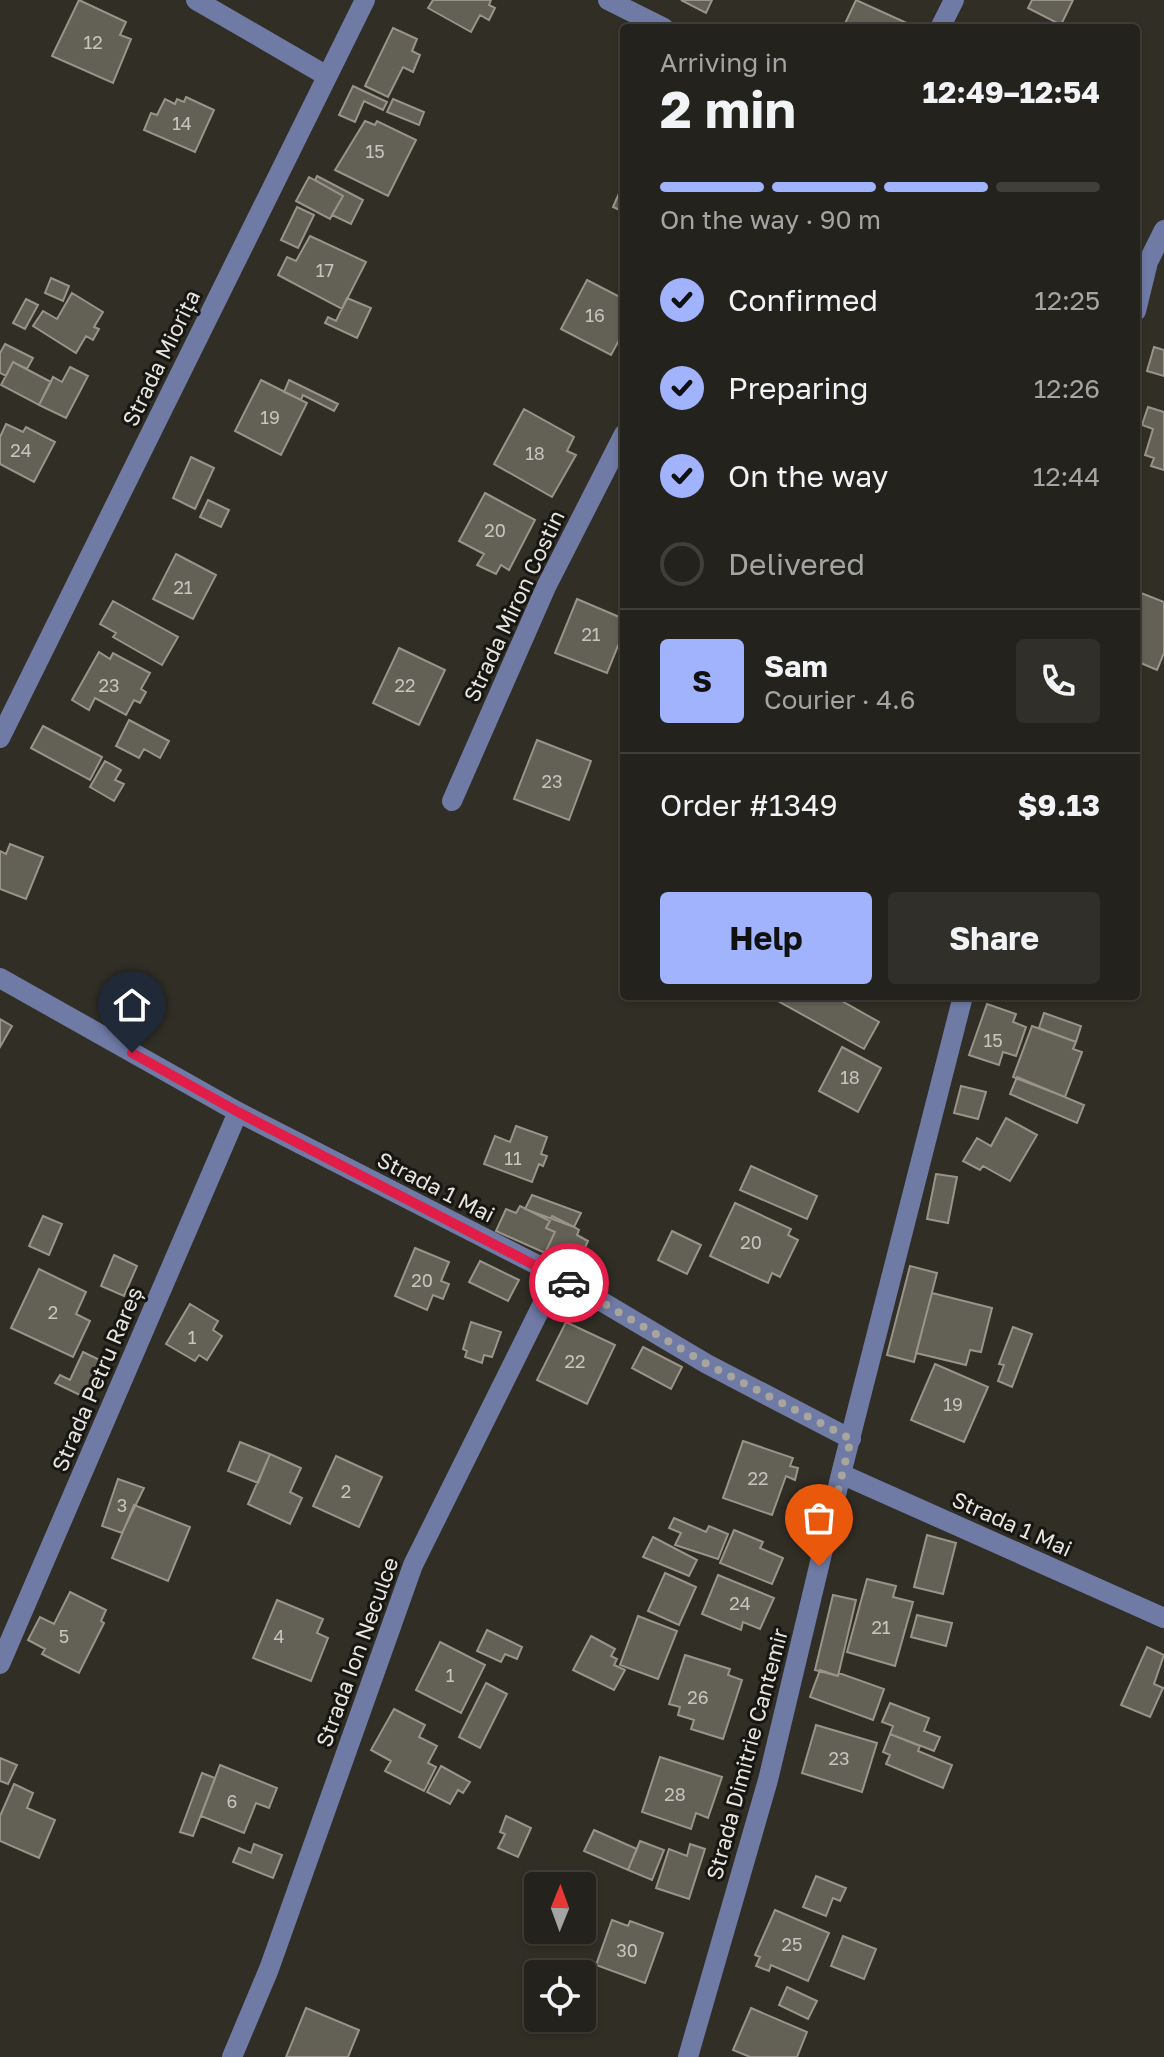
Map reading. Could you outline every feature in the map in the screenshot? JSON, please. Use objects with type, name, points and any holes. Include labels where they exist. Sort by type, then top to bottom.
[{"type":"street","points":[[196,0],[327,76]]},
{"type":"street","name":"Strada Miorița","points":[[2,729],[365,0]]},
{"type":"street","points":[[608,0],[656,24]]},
{"type":"street","points":[[942,24],[954,0]]},
{"type":"street","points":[[1140,296],[1149,262],[1164,230]]},
{"type":"street","name":"Strada Miron Costin","points":[[452,801],[546,587],[620,442]]},
{"type":"street","name":"Strada 1 Mai","points":[[0,978],[238,1112],[557,1275],[707,1364],[851,1439]]},
{"type":"street","name":"Strada Dimitrie Cantemir","points":[[688,2057],[768,1780],[841,1474],[962,1000]]},
{"type":"street","name":"Strada Petru Rareș","points":[[0,1664],[238,1112]]},
{"type":"street","name":"Strada Ion Neculce","points":[[232,2057],[269,1969],[413,1565],[557,1275]]},
{"type":"street","name":"Strada 1 Mai","points":[[841,1474],[1163,1612]]},
{"type":"building","points":[[79,0],[126,22],[120,35],[131,39],[113,83],[52,56]]},
{"type":"building","points":[[433,0],[491,0],[489,5],[495,8],[489,20],[480,15],[471,32],[428,8]]},
{"type":"building","points":[[681,0],[712,0],[706,13]]},
{"type":"building","points":[[856,0],[909,24],[845,24]]},
{"type":"building","points":[[1032,0],[1073,0],[1061,24],[1028,8]]},
{"type":"building","points":[[393,28],[417,39],[412,51],[420,55],[413,72],[403,67],[388,97],[365,86]]},
{"type":"building","points":[[353,86],[387,102],[383,110],[364,101],[355,122],[339,115]]},
{"type":"building","points":[[186,97],[214,110],[195,152],[144,130],[151,113],[157,115],[165,99],[175,104],[177,99],[184,102]]},
{"type":"building","points":[[393,99],[424,112],[419,125],[387,112]]},
{"type":"building","points":[[365,121],[375,125],[377,121],[416,140],[388,196],[335,170]]},
{"type":"building","points":[[317,176],[363,200],[351,224],[332,215],[343,196],[315,180]]},
{"type":"building","points":[[309,177],[343,196],[330,219],[296,201]]},
{"type":"building","points":[[620,191],[620,210],[613,207]]},
{"type":"building","points":[[297,207],[314,215],[298,248],[281,240]]},
{"type":"building","points":[[310,236],[366,262],[342,309],[278,275],[287,257],[296,261]]},
{"type":"building","points":[[51,278],[69,286],[63,301],[45,293]]},
{"type":"building","points":[[587,280],[620,297],[620,338],[611,355],[561,329]]},
{"type":"building","points":[[72,293],[103,312],[94,327],[99,329],[93,340],[86,336],[76,353],[33,326],[43,311],[57,319]]},
{"type":"building","points":[[347,298],[371,308],[357,338],[325,323],[328,317],[336,321]]},
{"type":"building","points":[[26,299],[38,305],[25,329],[13,323]]},
{"type":"building","points":[[5,344],[33,358],[27,369],[13,362],[6,376],[0,373],[0,353]]},
{"type":"building","points":[[1154,347],[1164,350],[1164,376],[1147,371]]},
{"type":"building","points":[[13,362],[51,382],[39,405],[1,385]]},
{"type":"building","points":[[70,367],[88,376],[66,418],[39,405],[53,377],[62,382]]},
{"type":"building","points":[[261,380],[307,403],[281,455],[235,431]]},
{"type":"building","points":[[289,380],[338,404],[334,411],[303,395],[301,400],[284,392]]},
{"type":"building","points":[[1148,407],[1164,412],[1164,470],[1151,466],[1154,458],[1145,455],[1153,429],[1142,425]]},
{"type":"building","points":[[524,409],[574,437],[567,451],[576,455],[552,497],[494,464]]},
{"type":"building","points":[[6,424],[23,432],[26,427],[55,442],[34,482],[0,464],[0,437]]},
{"type":"building","points":[[191,457],[214,468],[195,509],[173,498]]},
{"type":"building","points":[[485,493],[535,520],[509,570],[501,565],[496,574],[477,565],[484,554],[459,541]]},
{"type":"building","points":[[208,500],[229,510],[221,527],[200,517]]},
{"type":"building","points":[[176,554],[216,575],[193,619],[153,599]]},
{"type":"building","points":[[1140,593],[1164,602],[1164,653],[1157,670],[1140,663]]},
{"type":"building","points":[[577,599],[620,617],[620,641],[607,673],[555,653]]},
{"type":"building","points":[[113,601],[178,637],[162,665],[113,637],[116,633],[100,624]]},
{"type":"building","points":[[399,648],[445,670],[419,725],[373,703]]},
{"type":"building","points":[[99,652],[110,659],[113,653],[150,673],[141,689],[146,692],[140,703],[134,700],[126,715],[95,698],[89,710],[72,700]]},
{"type":"building","points":[[129,720],[169,741],[160,758],[144,749],[139,758],[116,746]]},
{"type":"building","points":[[43,726],[102,757],[90,780],[31,748]]},
{"type":"building","points":[[537,740],[591,761],[569,820],[514,799]]},
{"type":"building","points":[[105,761],[121,770],[115,780],[124,784],[114,801],[90,787]]},
{"type":"building","points":[[10,844],[43,857],[26,899],[0,889],[0,851],[6,854]]},
{"type":"building","points":[[776,1000],[840,1000],[879,1022],[864,1049]]},
{"type":"building","points":[[987,1004],[1016,1014],[1013,1022],[1026,1027],[1016,1056],[1003,1052],[999,1065],[969,1055]]},
{"type":"building","points":[[1044,1013],[1081,1026],[1076,1042],[1039,1028]]},
{"type":"building","points":[[0,1019],[12,1026],[0,1047]]},
{"type":"building","points":[[1032,1026],[1076,1042],[1073,1049],[1082,1052],[1065,1097],[1013,1077]]},
{"type":"building","points":[[842,1047],[881,1068],[858,1112],[819,1091]]},
{"type":"building","points":[[1017,1077],[1084,1105],[1077,1123],[1010,1094]]},
{"type":"building","points":[[961,1086],[986,1092],[978,1119],[954,1113]]},
{"type":"building","points":[[1006,1118],[1037,1135],[1010,1181],[983,1166],[980,1170],[963,1161],[977,1138],[991,1146]]},
{"type":"building","points":[[516,1126],[547,1137],[541,1154],[547,1156],[543,1166],[539,1164],[532,1182],[484,1164],[495,1136],[510,1142]]},
{"type":"building","points":[[751,1166],[817,1196],[807,1219],[740,1190]]},
{"type":"building","points":[[936,1174],[957,1177],[948,1223],[927,1219]]},
{"type":"building","points":[[532,1195],[581,1213],[574,1227],[525,1209]]},
{"type":"building","points":[[735,1203],[791,1229],[788,1235],[798,1240],[780,1277],[772,1273],[768,1283],[710,1256]]},
{"type":"building","points":[[520,1206],[550,1221],[546,1228],[555,1232],[545,1253],[496,1231],[506,1209],[516,1213]]},
{"type":"building","points":[[43,1216],[62,1224],[49,1255],[29,1246]]},
{"type":"building","points":[[552,1216],[579,1230],[577,1235],[588,1241],[576,1268],[545,1253],[555,1232],[546,1228]]},
{"type":"building","points":[[672,1231],[701,1245],[687,1274],[658,1260]]},
{"type":"building","points":[[415,1248],[449,1262],[441,1281],[449,1284],[443,1299],[433,1295],[427,1310],[395,1296]]},
{"type":"building","points":[[114,1255],[137,1266],[124,1296],[101,1286]]},
{"type":"building","points":[[480,1261],[519,1280],[508,1301],[469,1282]]},
{"type":"building","points":[[910,1266],[937,1273],[914,1362],[887,1355]]},
{"type":"building","points":[[39,1269],[86,1292],[76,1314],[90,1321],[73,1357],[11,1328]]},
{"type":"building","points":[[932,1293],[992,1308],[981,1352],[970,1350],[966,1365],[916,1353]]},
{"type":"building","points":[[190,1304],[218,1321],[213,1330],[222,1336],[207,1360],[199,1355],[195,1361],[166,1344]]},
{"type":"building","points":[[471,1322],[501,1332],[492,1357],[484,1355],[482,1363],[465,1357],[467,1351],[463,1349]]},
{"type":"building","points":[[566,1322],[615,1345],[587,1404],[537,1380]]},
{"type":"building","points":[[1013,1327],[1032,1334],[1012,1387],[998,1381],[1004,1365],[999,1364]]},
{"type":"building","points":[[643,1347],[682,1367],[671,1389],[632,1368]]},
{"type":"building","points":[[83,1352],[104,1362],[86,1398],[55,1383],[60,1375],[70,1380]]},
{"type":"building","points":[[935,1364],[988,1387],[964,1442],[911,1420]]},
{"type":"building","points":[[743,1441],[793,1458],[790,1466],[798,1468],[795,1480],[786,1476],[772,1515],[723,1498]]},
{"type":"building","points":[[240,1442],[270,1454],[258,1483],[228,1471]]},
{"type":"building","points":[[270,1454],[301,1468],[290,1492],[302,1498],[290,1524],[248,1504]]},
{"type":"building","points":[[336,1456],[382,1477],[359,1527],[313,1506]]},
{"type":"building","points":[[118,1479],[144,1488],[122,1533],[102,1526]]},
{"type":"building","points":[[134,1505],[190,1527],[168,1581],[112,1558]]},
{"type":"building","points":[[674,1518],[706,1532],[709,1526],[728,1534],[718,1559],[675,1545],[681,1533],[669,1528]]},
{"type":"building","points":[[734,1530],[763,1542],[760,1548],[783,1558],[772,1584],[720,1563]]},
{"type":"building","points":[[927,1535],[956,1543],[943,1594],[914,1587]]},
{"type":"building","points":[[653,1537],[697,1560],[689,1576],[643,1557]]},
{"type":"building","points":[[665,1573],[696,1587],[679,1625],[648,1611]]},
{"type":"building","points":[[718,1575],[774,1598],[760,1629],[743,1622],[741,1630],[702,1614]]},
{"type":"building","points":[[867,1579],[896,1586],[893,1597],[913,1602],[895,1666],[847,1652]]},
{"type":"building","points":[[70,1592],[106,1610],[101,1621],[104,1623],[79,1673],[42,1654],[45,1649],[28,1640],[40,1617],[54,1624]]},
{"type":"building","points":[[833,1595],[856,1600],[838,1676],[815,1670]]},
{"type":"building","points":[[277,1600],[323,1619],[317,1633],[328,1638],[311,1681],[253,1658]]},
{"type":"building","points":[[917,1615],[952,1623],[946,1646],[911,1637]]},
{"type":"building","points":[[638,1616],[677,1631],[658,1679],[620,1665]]},
{"type":"building","points":[[487,1630],[522,1647],[517,1659],[505,1654],[501,1662],[477,1651]]},
{"type":"building","points":[[591,1636],[615,1649],[611,1656],[617,1659],[614,1665],[625,1670],[614,1690],[573,1670]]},
{"type":"building","points":[[440,1642],[485,1665],[461,1713],[416,1690]]},
{"type":"building","points":[[1147,1647],[1164,1655],[1154,1684],[1163,1688],[1150,1717],[1121,1705]]},
{"type":"building","points":[[685,1655],[730,1669],[728,1675],[742,1680],[723,1739],[691,1729],[694,1720],[678,1715],[680,1707],[669,1704]]},
{"type":"building","points":[[820,1670],[838,1676],[839,1673],[884,1689],[873,1720],[810,1697]]},
{"type":"building","points":[[486,1683],[507,1694],[480,1748],[459,1737]]},
{"type":"building","points":[[890,1703],[929,1718],[924,1731],[940,1737],[934,1751],[890,1734],[893,1726],[882,1722]]},
{"type":"building","points":[[394,1709],[425,1725],[419,1737],[437,1746],[428,1763],[436,1767],[424,1791],[385,1771],[391,1761],[371,1750]]},
{"type":"building","points":[[816,1725],[877,1743],[862,1792],[802,1773]]},
{"type":"building","points":[[890,1734],[920,1746],[918,1751],[952,1765],[943,1788],[886,1764],[890,1755],[883,1752]]},
{"type":"building","points":[[660,1757],[722,1777],[708,1818],[696,1813],[691,1829],[642,1812]]},
{"type":"building","points":[[0,1758],[17,1765],[8,1784],[0,1781]]},
{"type":"building","points":[[220,1765],[277,1788],[269,1808],[256,1803],[244,1833],[201,1816]]},
{"type":"building","points":[[441,1766],[470,1782],[463,1793],[458,1790],[450,1804],[427,1792]]},
{"type":"building","points":[[202,1773],[215,1778],[193,1836],[180,1832]]},
{"type":"building","points":[[14,1784],[33,1793],[27,1808],[55,1820],[39,1858],[0,1841],[0,1816]]},
{"type":"building","points":[[506,1816],[531,1828],[518,1857],[498,1848],[505,1834],[500,1832]]},
{"type":"building","points":[[594,1830],[637,1849],[628,1870],[584,1851]]},
{"type":"building","points":[[640,1841],[664,1850],[652,1880],[628,1870]]},
{"type":"building","points":[[254,1844],[282,1855],[273,1878],[233,1862],[239,1848],[251,1853]]},
{"type":"building","points":[[690,1844],[705,1849],[689,1899],[656,1888],[669,1849],[687,1856]]},
{"type":"building","points":[[816,1876],[846,1888],[840,1901],[833,1898],[826,1916],[803,1907]]},
{"type":"building","points":[[775,1910],[829,1933],[808,1981],[771,1965],[769,1971],[756,1966],[760,1957],[755,1955]]},
{"type":"building","points":[[612,1920],[628,1926],[630,1921],[663,1933],[645,1983],[596,1965]]},
{"type":"building","points":[[843,1936],[876,1949],[864,1979],[831,1966]]},
{"type":"building","points":[[787,1987],[817,2001],[808,2019],[779,2005]]},
{"type":"building","points":[[306,2008],[359,2030],[348,2057],[286,2057]]},
{"type":"building","points":[[751,2008],[807,2032],[797,2057],[750,2057],[733,2050]]},
{"type":"way so far","points":[[569,1283],[707,1364],[851,1439],[819,1566]]},
{"type":"route","points":[[132,1053],[238,1112],[569,1283]]}]
